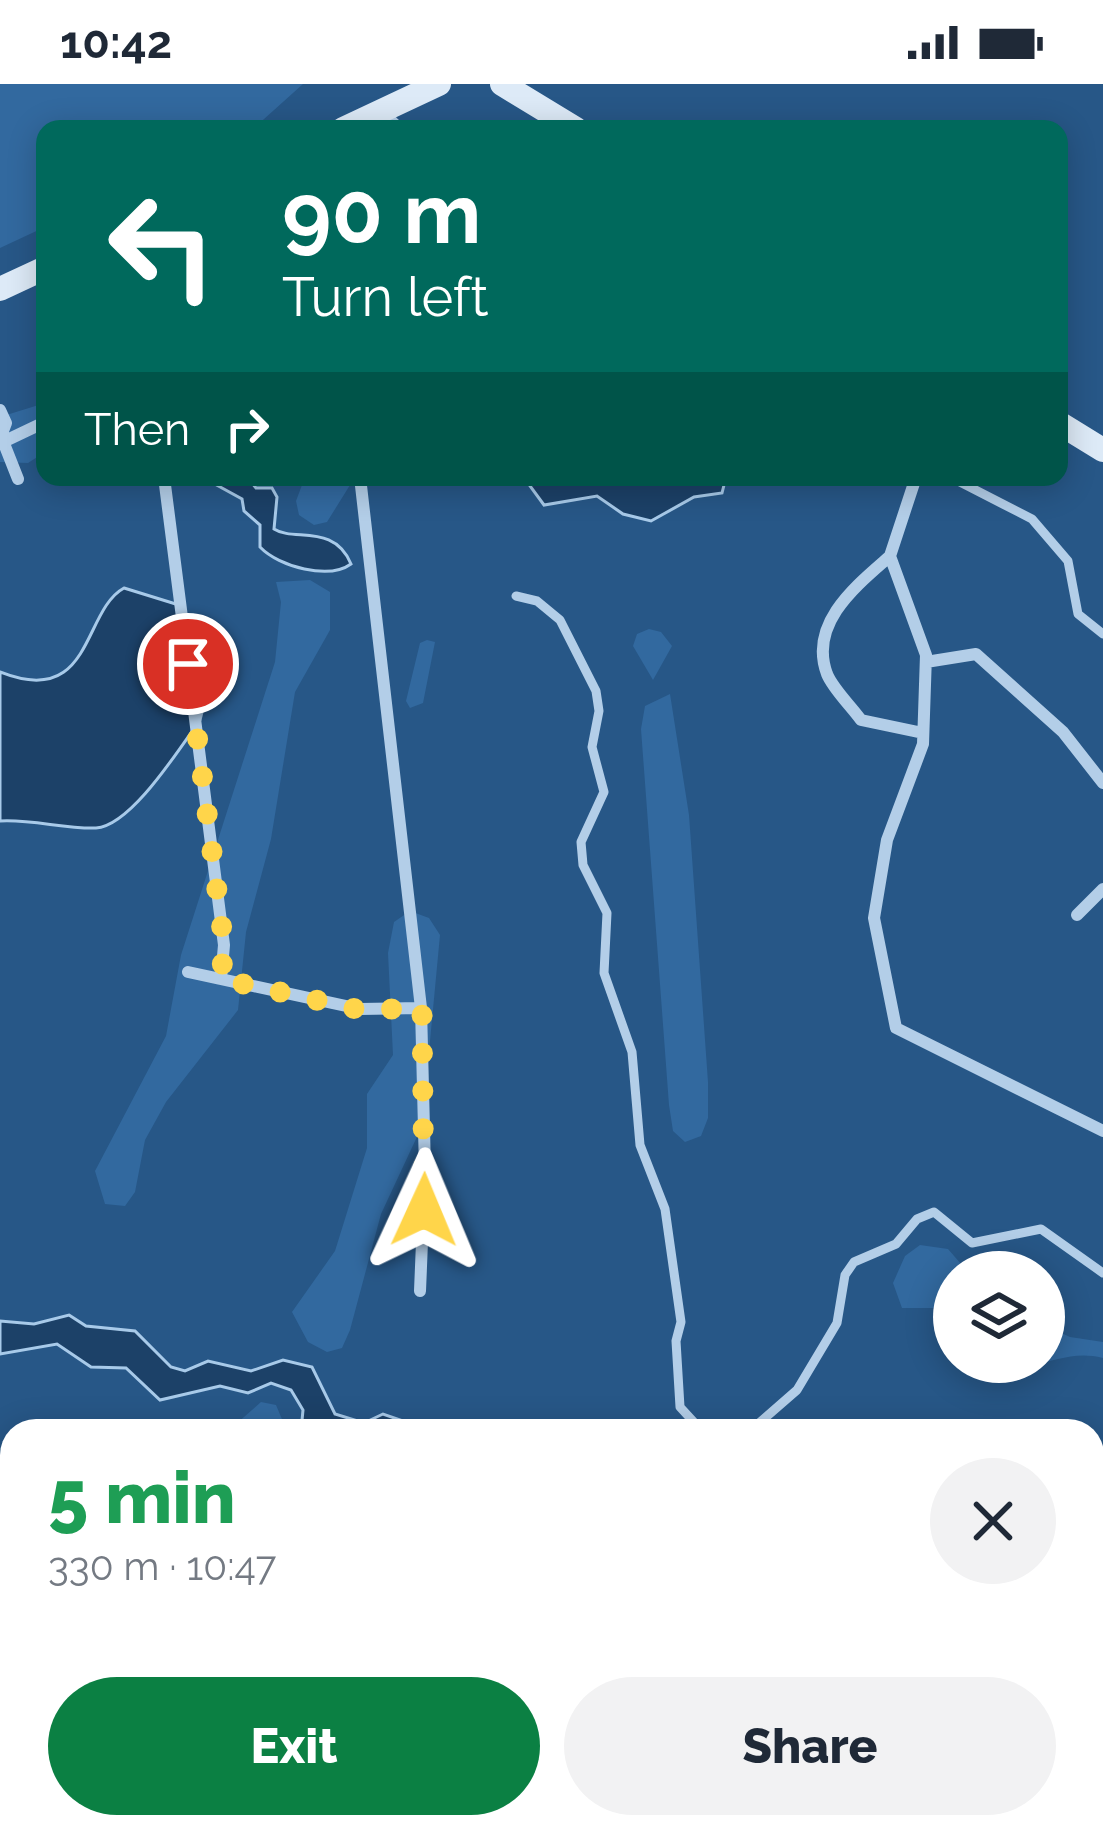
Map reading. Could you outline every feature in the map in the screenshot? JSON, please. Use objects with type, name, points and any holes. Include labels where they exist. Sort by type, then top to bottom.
[{"type":"street","points":[[362,120],[439,84]]},
{"type":"street","points":[[502,84],[561,120]]},
{"type":"street","points":[[0,289],[36,272]]},
{"type":"street","points":[[0,410],[6,424],[1,438],[18,479]]},
{"type":"street","points":[[1,438],[36,425]]},
{"type":"street","points":[[1068,428],[1103,449]]},
{"type":"street","points":[[165,486],[224,945],[221,979]]},
{"type":"street","points":[[361,486],[422,1008],[425,1169],[420,1291]]},
{"type":"street","points":[[913,486],[890,556],[845,596],[825,630],[826,674],[861,720],[923,733]]},
{"type":"street","points":[[890,556],[926,662],[923,733],[887,840],[874,918],[896,1028],[1103,1131]]},
{"type":"street","points":[[926,662],[976,654],[1063,732],[1103,783]]},
{"type":"street","points":[[1076,915],[1103,889]]},
{"type":"street","points":[[188,972],[361,1010],[422,1008]]},
{"type":"lane","points":[[382,111],[392,120]]},
{"type":"lane","points":[[968,486],[1032,519],[1068,561],[1078,614],[1103,634]]},
{"type":"lane","points":[[516,596],[536,601],[560,620],[596,691],[599,711],[592,747],[604,792],[581,842],[583,865],[607,913],[604,974],[632,1052],[640,1145],[664,1209],[681,1322],[676,1341],[680,1407],[691,1419]]},
{"type":"lane","points":[[764,1419],[797,1390],[837,1323],[845,1275],[854,1262],[896,1244],[917,1219],[934,1212],[972,1243],[1041,1229],[1103,1273]]},
{"type":"shaded area","points":[[0,84],[303,84],[263,120],[36,120],[36,231],[0,248]]},
{"type":"shaded area","points":[[36,406],[36,458],[28,463],[0,462],[0,417]]},
{"type":"shaded area","points":[[218,486],[272,488],[277,497],[274,529],[335,543],[351,564],[318,571],[268,554],[260,547],[260,525],[244,511],[242,499]]},
{"type":"shaded area","points":[[302,486],[349,486],[327,522],[314,525],[299,515],[296,501]]},
{"type":"shaded area","points":[[530,486],[724,486],[722,493],[694,497],[651,521],[623,514],[597,496],[544,505]]},
{"type":"shaded area","points":[[310,580],[330,592],[330,630],[295,692],[271,839],[246,932],[238,1010],[166,1102],[145,1140],[135,1192],[125,1206],[105,1204],[95,1171],[166,1036],[181,955],[275,662],[281,602],[276,582]]},
{"type":"shaded area","points":[[124,588],[179,605],[205,700],[200,720],[139,801],[110,824],[84,828],[0,821],[0,672],[30,680],[53,678],[69,668],[110,600]]},
{"type":"shaded area","points":[[649,629],[661,632],[672,646],[653,680],[633,646],[637,634]]},
{"type":"shaded area","points":[[435,642],[423,703],[410,708],[406,701],[420,643]]},
{"type":"shaded area","points":[[670,694],[689,815],[708,1082],[708,1118],[701,1136],[685,1142],[673,1131],[669,1105],[641,729],[645,706]]},
{"type":"shaded area","points":[[410,911],[429,918],[440,935],[422,1126],[381,1214],[350,1330],[342,1348],[327,1352],[308,1342],[292,1312],[335,1251],[367,1148],[367,1094],[393,1055],[388,953],[394,922]]},
{"type":"shaded area","points":[[920,1245],[950,1251],[933,1251],[933,1308],[902,1308],[893,1283],[905,1256]]},
{"type":"shaded area","points":[[69,1315],[86,1326],[135,1331],[171,1367],[185,1371],[208,1361],[251,1371],[283,1360],[312,1367],[335,1414],[351,1419],[302,1419],[303,1410],[291,1390],[271,1383],[248,1393],[220,1386],[160,1400],[126,1368],[91,1367],[57,1344],[0,1354],[0,1321],[34,1324]]},
{"type":"shaded area","points":[[1065,1335],[1103,1342],[1103,1358],[1065,1358]]},
{"type":"shaded area","points":[[261,1402],[276,1405],[282,1419],[242,1419]]},
{"type":"route","points":[[188,664],[224,945],[221,979],[361,1010],[422,1008],[424,1210]]}]
